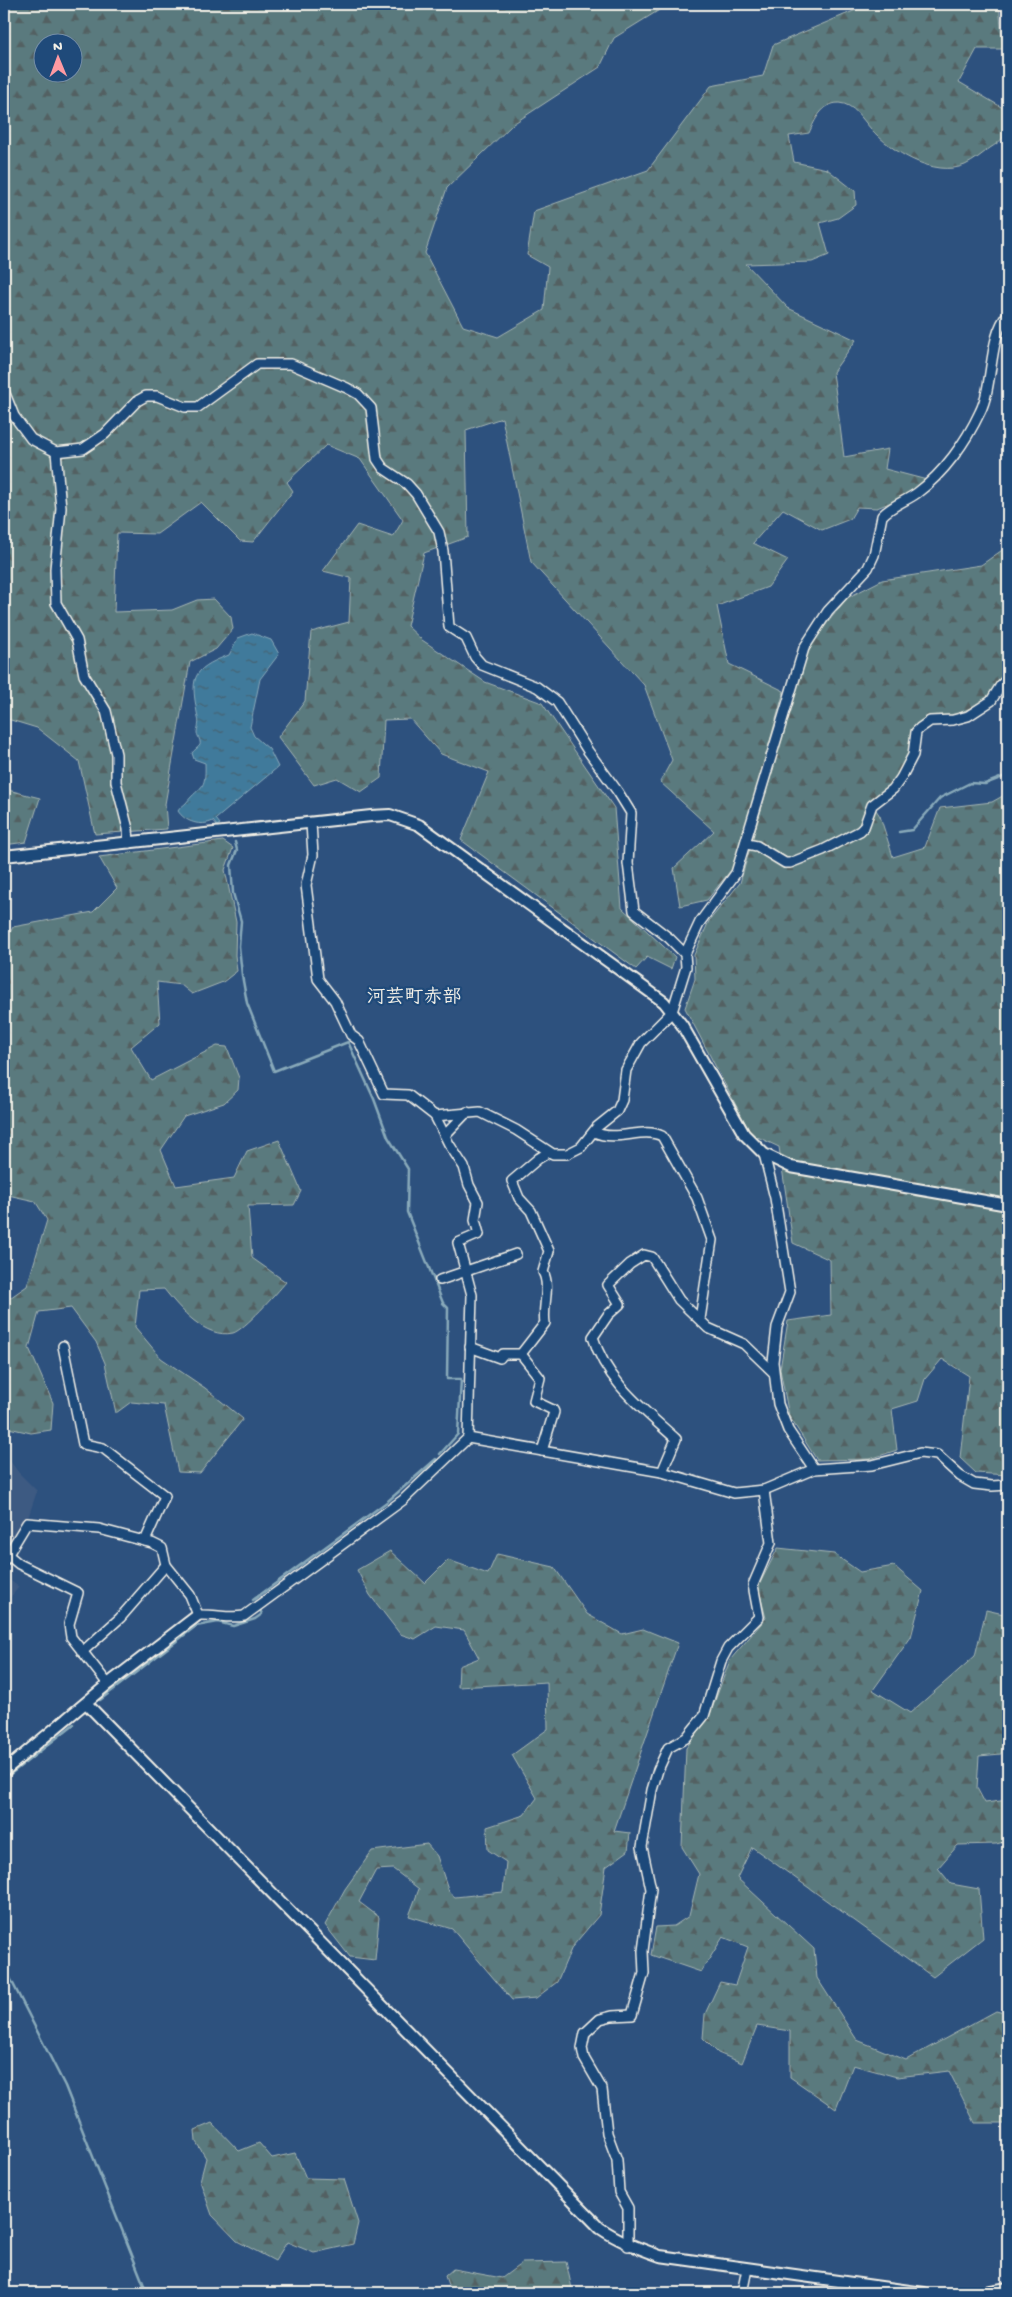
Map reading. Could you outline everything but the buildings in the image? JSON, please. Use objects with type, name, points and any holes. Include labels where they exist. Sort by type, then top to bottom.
[{"type":"street","points":[[435,1116],[480,1112],[540,1144],[549,1152],[559,1154],[573,1152],[581,1147],[597,1127],[617,1111],[622,1100],[626,1070],[642,1043],[672,1012],[686,967],[685,954],[700,922],[736,873],[804,648],[828,611],[868,568],[874,555],[882,516],[925,487],[958,451],[973,427],[985,402],[999,331],[1008,314]]},
{"type":"street","points":[[4,391],[14,416],[31,439],[56,452],[83,448],[105,434],[137,401],[146,396],[157,396],[186,407],[198,407],[257,364],[283,362],[291,364],[358,394],[371,408],[377,460],[382,468],[407,484],[416,494],[438,532],[443,551],[449,627],[466,638],[475,657],[482,665],[537,687],[557,702],[564,711],[588,751],[613,784],[631,813],[628,863],[634,911],[685,954]]},
{"type":"street","points":[[56,452],[61,508],[54,569],[56,603],[77,640],[84,675],[106,711],[116,754],[116,782],[128,829],[129,843]]},
{"type":"street","points":[[746,844],[757,846],[785,863],[790,863],[823,850],[864,828],[872,805],[894,789],[901,778],[912,754],[916,732],[930,721],[953,720],[968,716],[991,701],[1008,678]]},
{"type":"street","points":[[4,856],[311,822],[390,816],[419,824],[664,1002],[672,1012],[739,1126],[764,1154],[791,1167],[1008,1205]]},
{"type":"street","points":[[4,1772],[87,1704],[108,1684],[198,1615],[210,1614],[235,1618],[252,1611],[403,1500],[468,1438],[472,1295],[468,1272],[458,1243],[479,1234],[475,1220],[478,1202],[469,1185],[464,1166],[435,1116],[408,1095],[384,1094],[359,1041],[350,1035],[335,1001],[318,979],[306,885],[313,855],[311,822]]},
{"type":"street","points":[[445,1136],[467,1112]]},
{"type":"street","points":[[594,1132],[612,1138],[656,1134],[662,1136],[697,1198],[712,1240],[700,1319]]},
{"type":"street","points":[[521,1354],[545,1323],[543,1308],[546,1277],[543,1272],[549,1251],[531,1211],[519,1198],[512,1181],[549,1152]]},
{"type":"street","points":[[764,1154],[775,1198],[790,1292],[777,1327],[773,1372],[780,1414],[814,1469]]},
{"type":"street","points":[[440,1280],[516,1254]]},
{"type":"street","points":[[662,1472],[676,1439],[639,1405],[608,1371],[593,1336],[608,1315],[620,1304],[608,1285],[630,1264],[644,1255],[655,1260],[679,1300],[715,1333],[744,1344],[773,1372]]},
{"type":"street","points":[[63,1346],[83,1444],[103,1448],[165,1496],[145,1541]]},
{"type":"street","points":[[470,1347],[500,1358],[503,1354],[521,1354]]},
{"type":"street","points":[[521,1354],[540,1378],[534,1400],[554,1412],[542,1451]]},
{"type":"street","points":[[468,1438],[662,1472],[734,1493],[764,1490],[814,1469],[872,1465],[925,1452],[942,1458],[960,1476],[974,1484],[1008,1485]]},
{"type":"street","points":[[628,2246],[628,2208],[619,2192],[617,2160],[607,2133],[603,2094],[601,2086],[584,2058],[582,2043],[588,2029],[600,2019],[632,2015],[635,2008],[644,1974],[643,1951],[651,1889],[642,1847],[652,1790],[666,1751],[686,1738],[704,1716],[721,1661],[728,1648],[759,1617],[754,1585],[771,1543],[764,1490]]},
{"type":"street","points":[[108,1684],[71,1637],[68,1629],[78,1593],[6,1558],[27,1523],[99,1529],[145,1541],[162,1548],[166,1565],[190,1595],[198,1615]]},
{"type":"street","points":[[82,1652],[120,1618],[166,1565]]},
{"type":"street","points":[[87,1704],[600,2228],[628,2246],[660,2256],[860,2289],[924,2293]]},
{"type":"street","points":[[742,2293],[747,2269]]},
{"type":"street","points":[[980,2293],[1008,2288]]},
{"type":"shaded area","points":[[4,1453],[19,1473],[37,1491],[28,1518],[25,1518],[4,1553]]},
{"type":"shaded area","points":[[4,1576],[19,1587],[4,1605]]},
{"type":"shaded area","points":[[4,1614],[10,1620],[9,1634],[4,1641]]},
{"type":"green space","points":[[4,4],[669,4],[614,38],[600,67],[513,124],[447,188],[425,253],[463,326],[498,337],[544,310],[548,267],[527,255],[534,211],[648,170],[711,86],[763,76],[773,45],[870,4],[999,4],[1003,49],[977,49],[959,82],[1008,111],[1008,124],[1004,137],[965,165],[953,168],[940,168],[914,160],[890,146],[849,106],[839,103],[828,106],[820,113],[809,133],[789,136],[794,162],[827,169],[855,191],[856,205],[838,218],[820,223],[829,255],[812,262],[746,264],[788,308],[856,340],[833,372],[844,457],[888,449],[885,469],[927,480],[906,496],[877,508],[857,507],[850,519],[822,530],[783,509],[753,543],[788,560],[768,587],[717,606],[729,664],[784,691],[735,865],[707,900],[680,906],[674,868],[714,831],[660,782],[672,760],[644,685],[531,562],[502,418],[466,430],[468,537],[424,553],[407,626],[422,640],[485,682],[542,703],[614,808],[622,908],[675,957],[671,969],[647,957],[636,969],[461,840],[489,772],[441,754],[410,719],[384,720],[381,778],[361,792],[337,778],[314,785],[278,737],[305,701],[311,632],[349,622],[351,578],[323,571],[357,525],[393,537],[403,520],[360,459],[326,445],[287,482],[293,491],[253,542],[240,541],[201,502],[157,534],[117,533],[114,612],[172,610],[197,600],[214,599],[231,617],[233,629],[216,649],[190,662],[165,804],[167,829],[95,834],[79,761],[37,728],[4,718]]},
{"type":"green space","points":[[1008,546],[1008,676],[989,699],[951,717],[914,730],[910,753],[893,786],[870,801],[880,816],[893,857],[925,847],[940,808],[992,802],[1008,793],[1008,1475],[976,1473],[960,1458],[969,1376],[942,1359],[925,1379],[918,1401],[892,1409],[897,1450],[870,1459],[817,1460],[789,1416],[780,1369],[788,1321],[831,1315],[830,1260],[793,1243],[779,1147],[751,1134],[685,1008],[695,979],[694,955],[709,921],[740,883],[804,660],[817,636],[847,598],[882,580],[981,565]]},
{"type":"green space","points":[[4,789],[40,798],[26,842],[4,845]]},
{"type":"green space","points":[[223,841],[233,848],[225,870],[236,922],[235,955],[237,971],[223,982],[192,994],[181,985],[157,982],[160,1023],[131,1047],[151,1080],[217,1046],[227,1047],[239,1078],[238,1090],[224,1103],[184,1116],[161,1150],[176,1186],[234,1178],[247,1151],[279,1140],[301,1191],[294,1205],[248,1206],[252,1258],[286,1282],[238,1330],[233,1333],[223,1334],[203,1327],[185,1313],[164,1289],[139,1290],[135,1327],[161,1358],[205,1388],[243,1419],[200,1473],[178,1472],[164,1405],[131,1402],[116,1413],[105,1363],[96,1342],[71,1308],[39,1312],[29,1348],[53,1403],[51,1430],[31,1433],[4,1427],[4,1302],[27,1286],[47,1220],[35,1201],[8,1195],[4,1197],[4,944],[13,927],[93,912],[117,888],[99,857]]},
{"type":"green space","points":[[778,1548],[834,1554],[860,1572],[894,1566],[923,1591],[911,1637],[873,1690],[910,1713],[975,1656],[986,1610],[1008,1615],[1008,1731],[1006,1732],[1001,1754],[979,1756],[977,1788],[985,1803],[1008,1800],[1008,1841],[996,1844],[958,1845],[938,1868],[951,1884],[979,1889],[983,1938],[933,1977],[752,1847],[737,1878],[814,1949],[817,1978],[857,2040],[906,2060],[996,2011],[1008,2014],[1008,2123],[975,2123],[949,2071],[897,2077],[853,2065],[836,2109],[790,2077],[790,2031],[757,2026],[742,2063],[718,2053],[703,2038],[705,2014],[720,1982],[735,1985],[748,1947],[723,1937],[701,1972],[651,1955],[656,1927],[674,1926],[689,1916],[699,1874],[682,1847],[686,1748],[709,1717],[730,1660],[766,1618],[758,1587]]},
{"type":"green space","points":[[390,1551],[425,1583],[448,1560],[488,1574],[497,1554],[554,1567],[587,1614],[622,1634],[643,1629],[678,1643],[614,1831],[630,1833],[628,1851],[606,1867],[599,1915],[572,1947],[557,1982],[536,1998],[512,2000],[452,1929],[409,1916],[419,1889],[393,1869],[376,1870],[359,1902],[379,1917],[375,1960],[350,1957],[325,1925],[345,1889],[372,1851],[427,1844],[437,1856],[449,1892],[455,1897],[503,1892],[506,1862],[488,1850],[487,1827],[524,1815],[537,1798],[512,1755],[548,1729],[547,1682],[458,1687],[459,1666],[479,1658],[464,1630],[436,1626],[415,1639],[400,1634],[370,1595],[357,1570]]},
{"type":"green space","points":[[212,2123],[239,2151],[259,2143],[272,2158],[295,2153],[306,2178],[344,2179],[358,2223],[353,2244],[314,2253],[287,2242],[275,2261],[237,2241],[212,2215],[200,2181],[206,2158],[196,2142],[195,2130]]},
{"type":"green space","points":[[566,2262],[573,2293],[472,2293],[462,2289],[449,2288],[445,2276],[453,2269],[502,2278],[522,2263]]},
{"type":"water","points":[[252,633],[271,640],[279,654],[260,679],[250,727],[254,736],[269,749],[278,767],[216,819],[220,824],[217,826],[213,821],[203,824],[189,821],[178,811],[202,787],[205,779],[205,763],[194,759],[192,753],[200,744],[197,733],[199,722],[194,694],[196,678],[206,666],[229,655],[238,638]]},
{"type":"waterway","points":[[899,832],[912,830],[940,798],[970,783],[985,784],[1008,775]]},
{"type":"waterway","points":[[235,842],[237,850],[231,865],[233,893],[241,921],[239,946],[242,975],[247,1003],[274,1071],[348,1042],[374,1099],[388,1137],[408,1169],[407,1212],[443,1303],[448,1308],[447,1379],[461,1379],[458,1434],[440,1454]]},
{"type":"waterway","points":[[253,1600],[388,1501],[436,1459]]},
{"type":"waterway","points":[[100,1700],[196,1626],[218,1622],[233,1626],[255,1619],[262,1614],[260,1610]]},
{"type":"waterway","points":[[25,1763],[74,1724]]},
{"type":"waterway","points":[[4,1779],[22,1765]]},
{"type":"waterway","points":[[4,1966],[65,2086],[147,2293]]},
{"type":"district","name":"河芸町赤部","points":[[414,995]]}]
